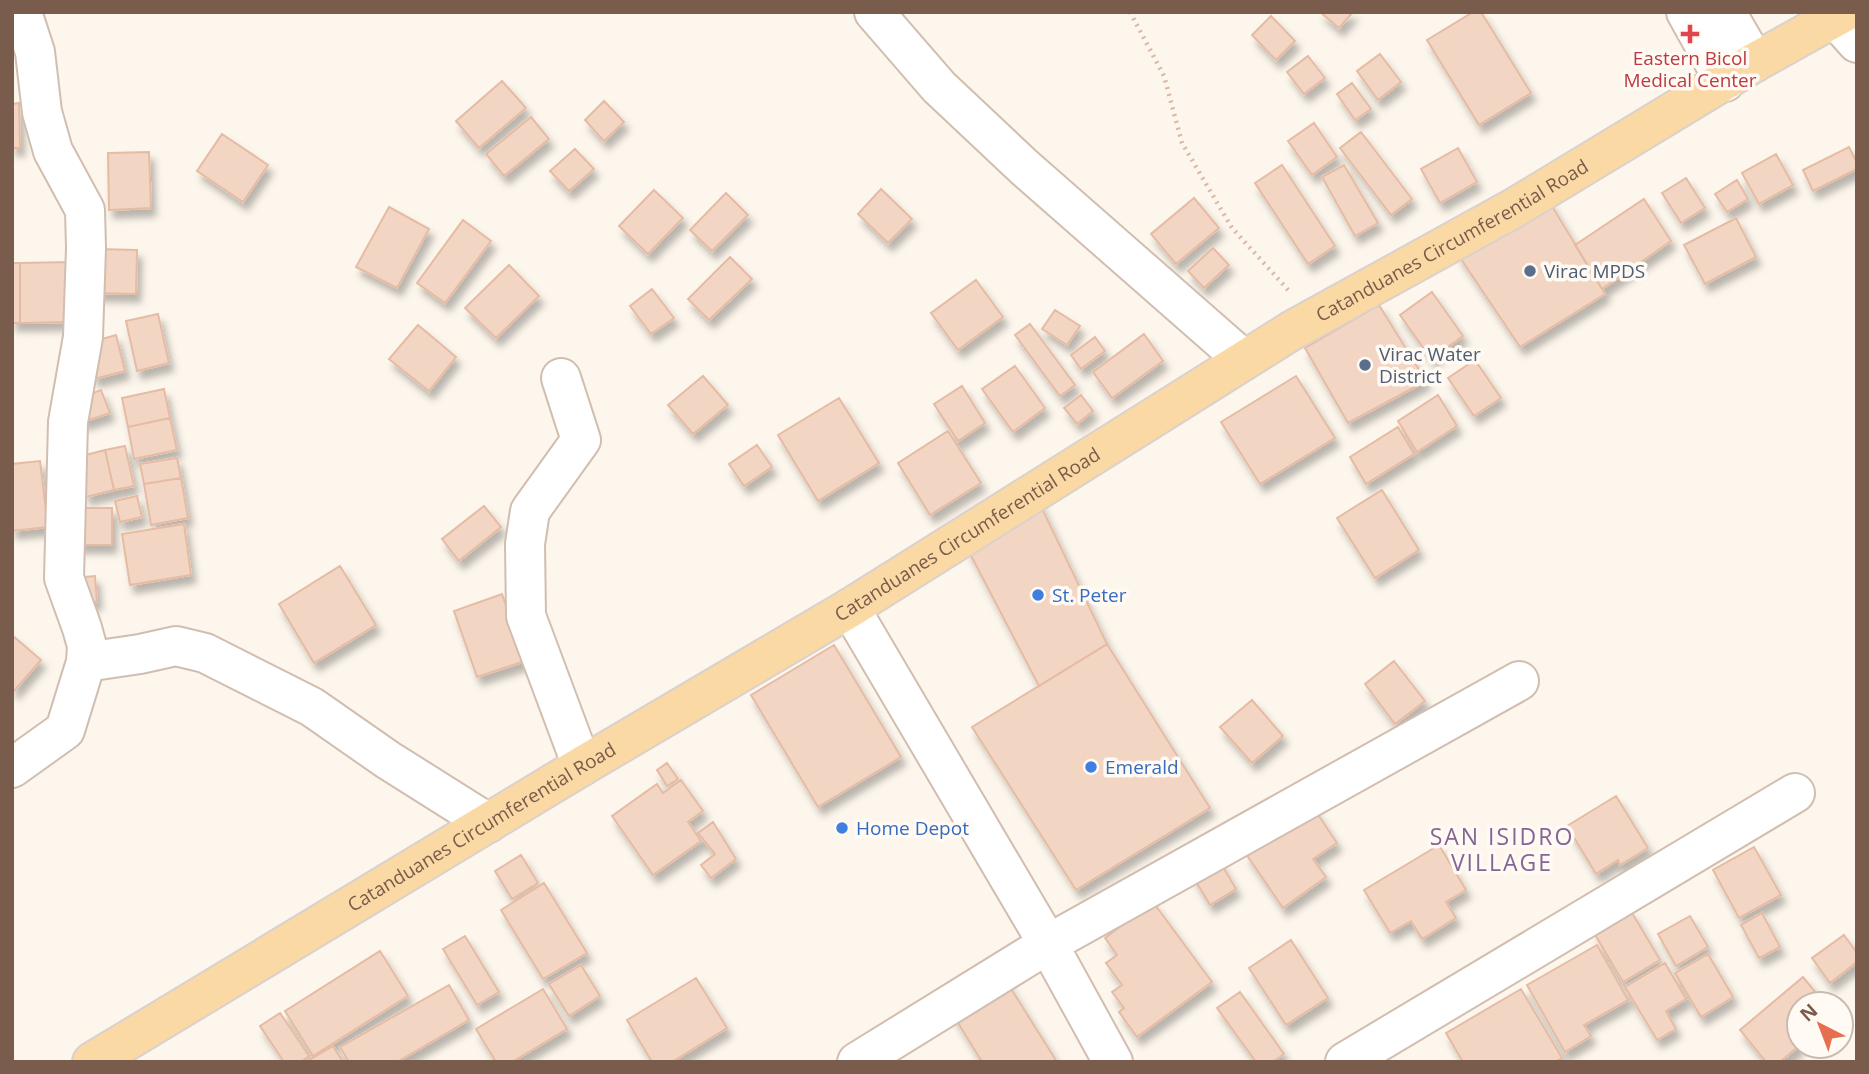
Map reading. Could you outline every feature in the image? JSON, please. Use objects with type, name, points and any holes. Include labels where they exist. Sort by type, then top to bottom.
[{"type":"main road","name":"Catanduanes Circumferential Road","points":[[92,1062],[582,766],[850,608],[1244,360],[1514,208],[1740,72],[1845,24]]},
{"type":"street","points":[[12,768],[65,730],[86,662],[87,646],[64,578],[68,422],[83,337],[85,209],[53,151],[42,112],[34,52],[22,12]]},
{"type":"street","points":[[874,12],[939,87],[995,140],[1244,360]]},
{"type":"street","points":[[1686,12],[1740,72]]},
{"type":"street","points":[[1726,12],[1740,72]]},
{"type":"street","points":[[561,378],[581,440],[530,511],[525,544],[526,616],[582,766]]},
{"type":"street","points":[[850,608],[1048,944],[1113,1062]]},
{"type":"street","points":[[86,662],[176,646],[205,653],[312,707],[388,760],[488,823]]},
{"type":"street","points":[[857,1062],[1048,944],[1519,681]]},
{"type":"street","points":[[1345,1062],[1795,793]]},
{"type":"path","points":[[1130,12],[1164,76],[1182,143],[1233,228],[1314,319]]},
{"type":"building","points":[[1320,12],[1353,12],[1339,28]]},
{"type":"building","points":[[1473,12],[1481,12],[1531,93],[1479,125],[1427,40]]},
{"type":"building","points":[[1271,16],[1295,41],[1276,60],[1252,35]]},
{"type":"building","points":[[1380,54],[1401,82],[1378,100],[1357,71]]},
{"type":"building","points":[[1308,56],[1325,78],[1304,94],[1287,72]]},
{"type":"building","points":[[502,81],[526,108],[479,148],[456,121]]},
{"type":"building","points":[[1352,83],[1371,109],[1355,120],[1337,94]]},
{"type":"building","points":[[604,101],[624,122],[604,141],[585,120]]},
{"type":"building","points":[[19,103],[20,148],[12,148],[12,104]]},
{"type":"building","points":[[531,117],[549,139],[504,176],[486,154]]},
{"type":"building","points":[[1314,123],[1337,157],[1312,175],[1288,141]]},
{"type":"building","points":[[1361,132],[1412,199],[1391,215],[1340,148]]},
{"type":"building","points":[[222,134],[268,165],[243,202],[197,171]]},
{"type":"building","points":[[1849,147],[1857,169],[1813,191],[1803,170]]},
{"type":"building","points":[[1458,148],[1477,182],[1440,203],[1421,169]]},
{"type":"building","points":[[575,149],[594,169],[569,191],[550,171]]},
{"type":"building","points":[[149,152],[151,208],[109,210],[108,153]]},
{"type":"building","points":[[1776,154],[1793,185],[1759,204],[1742,173]]},
{"type":"building","points":[[1282,165],[1335,246],[1308,264],[1255,183]]},
{"type":"building","points":[[1344,165],[1378,223],[1355,236],[1322,177]]},
{"type":"building","points":[[1686,178],[1705,208],[1681,223],[1662,193]]},
{"type":"building","points":[[1737,180],[1748,199],[1727,212],[1715,194]]},
{"type":"building","points":[[881,189],[912,219],[888,243],[858,214]]},
{"type":"building","points":[[654,190],[683,218],[648,254],[619,226]]},
{"type":"building","points":[[726,193],[748,215],[712,251],[690,230]]},
{"type":"building","points":[[1194,198],[1219,228],[1176,264],[1151,234]]},
{"type":"building","points":[[1644,199],[1671,241],[1602,289],[1575,245]]},
{"type":"building","name":"Virac MPDS","points":[[1549,201],[1605,294],[1520,347],[1457,253]]},
{"type":"building","points":[[389,207],[429,229],[397,288],[356,267]]},
{"type":"building","points":[[1736,218],[1756,257],[1705,284],[1684,245]]},
{"type":"building","points":[[463,220],[491,241],[445,303],[417,283]]},
{"type":"building","points":[[1213,248],[1229,265],[1204,288],[1188,271]]},
{"type":"building","points":[[96,249],[137,250],[136,294],[95,293]]},
{"type":"building","points":[[730,257],[752,279],[709,320],[688,299]]},
{"type":"building","points":[[72,262],[72,322],[20,323],[20,263]]},
{"type":"building","points":[[12,263],[20,263],[20,323],[12,323]]},
{"type":"building","points":[[509,265],[539,296],[496,338],[465,308]]},
{"type":"building","points":[[976,280],[1003,317],[958,350],[931,313]]},
{"type":"building","points":[[652,289],[674,318],[651,334],[630,306]]},
{"type":"building","points":[[1432,292],[1463,336],[1431,359],[1400,315]]},
{"type":"building","name":"Virac Water District","points":[[1379,305],[1426,381],[1348,423],[1305,348]]},
{"type":"building","points":[[1055,310],[1080,326],[1067,345],[1042,329]]},
{"type":"building","points":[[158,314],[169,363],[137,371],[126,321]]},
{"type":"building","points":[[1030,324],[1075,385],[1060,396],[1015,335]]},
{"type":"building","points":[[418,325],[456,357],[429,391],[389,359]]},
{"type":"building","points":[[1144,334],[1163,361],[1112,398],[1093,372]]},
{"type":"building","points":[[116,335],[125,371],[94,379],[85,344]]},
{"type":"building","points":[[1095,337],[1105,351],[1081,369],[1071,355]]},
{"type":"building","points":[[1475,360],[1501,398],[1474,416],[1448,378]]},
{"type":"building","points":[[1015,366],[1045,408],[1013,432],[982,389]]},
{"type":"building","points":[[703,376],[728,405],[693,434],[668,405]]},
{"type":"building","points":[[1296,376],[1335,438],[1260,484],[1221,422]]},
{"type":"building","points":[[962,386],[985,423],[958,441],[934,404]]},
{"type":"building","points":[[164,389],[170,418],[128,427],[122,398]]},
{"type":"building","points":[[101,390],[110,413],[83,422],[74,400]]},
{"type":"building","points":[[1081,395],[1093,411],[1077,424],[1064,408]]},
{"type":"building","points":[[1438,395],[1457,426],[1417,452],[1398,421]]},
{"type":"building","points":[[839,398],[879,463],[818,501],[778,435]]},
{"type":"building","points":[[170,418],[177,450],[134,459],[128,427]]},
{"type":"building","points":[[1398,427],[1414,454],[1366,484],[1350,457]]},
{"type":"building","points":[[948,431],[981,483],[930,515],[898,463]]},
{"type":"building","points":[[757,445],[772,467],[744,486],[729,464]]},
{"type":"building","points":[[125,446],[134,486],[114,490],[105,450]]},
{"type":"building","points":[[105,450],[114,490],[86,497],[78,457]]},
{"type":"building","points":[[177,458],[181,478],[144,484],[140,464]]},
{"type":"building","points":[[40,461],[48,527],[12,531],[12,464]]},
{"type":"building","points":[[181,478],[188,518],[151,525],[144,484]]},
{"type":"building","points":[[1382,490],[1419,550],[1375,578],[1337,518]]},
{"type":"building","points":[[137,496],[142,517],[120,522],[115,501]]},
{"type":"building","name":"St. Peter","points":[[1038,500],[1107,644],[1039,686],[966,546]]},
{"type":"building","points":[[484,506],[501,527],[459,561],[442,539]]},
{"type":"building","points":[[77,508],[112,508],[112,545],[77,545]]},
{"type":"building","points":[[184,524],[191,575],[130,585],[122,534]]},
{"type":"building","points":[[340,566],[376,625],[314,663],[279,604]]},
{"type":"building","points":[[95,576],[97,602],[76,604],[73,578]]},
{"type":"building","points":[[502,594],[525,661],[477,677],[454,611]]},
{"type":"building","points":[[12,635],[41,660],[14,691],[12,689]]},
{"type":"building","name":"Emerald","points":[[1107,644],[1210,808],[1076,890],[972,727]]},
{"type":"building","points":[[834,645],[901,757],[818,807],[751,695]]},
{"type":"building","points":[[1394,661],[1425,701],[1395,724],[1365,684]]},
{"type":"building","points":[[1252,700],[1283,736],[1252,763],[1220,727]]},
{"type":"building","points":[[667,763],[678,779],[667,786],[657,770]]},
{"type":"building","points":[[681,780],[703,811],[688,822],[701,841],[653,875],[612,816],[657,784],[663,793]]},
{"type":"building","points":[[1616,796],[1648,848],[1620,865],[1618,860],[1596,874],[1567,826]]},
{"type":"building","points":[[1313,807],[1337,843],[1313,859],[1326,877],[1283,908],[1246,854]]},
{"type":"building","points":[[713,822],[736,859],[711,878],[701,865],[715,854],[698,833]]},
{"type":"building","points":[[1439,845],[1466,890],[1446,902],[1456,918],[1422,939],[1411,921],[1390,933],[1364,890]]},
{"type":"building","points":[[1754,847],[1781,895],[1739,918],[1713,870]]},
{"type":"building","points":[[521,855],[538,883],[512,899],[495,871]]},
{"type":"building","points":[[1219,860],[1236,889],[1210,905],[1192,875]]},
{"type":"building","points":[[544,883],[587,953],[543,979],[501,910]]},
{"type":"building","points":[[1153,902],[1212,982],[1137,1037],[1119,1012],[1124,1008],[1112,992],[1122,985],[1106,963],[1117,955],[1105,938]]},
{"type":"building","points":[[1631,911],[1660,960],[1623,982],[1594,933]]},
{"type":"building","points":[[1762,913],[1780,947],[1759,958],[1741,925]]},
{"type":"building","points":[[1690,916],[1708,947],[1676,966],[1658,934]]},
{"type":"building","points":[[1844,935],[1857,953],[1857,962],[1830,983],[1812,958]]},
{"type":"building","points":[[465,936],[499,992],[477,1005],[443,949]]},
{"type":"building","points":[[1291,940],[1328,998],[1286,1025],[1249,968]]},
{"type":"building","points":[[1597,945],[1628,1000],[1584,1025],[1591,1036],[1565,1052],[1527,985]]},
{"type":"building","points":[[380,951],[408,996],[313,1056],[285,1011]]},
{"type":"building","points":[[1708,954],[1733,997],[1701,1017],[1675,973]]},
{"type":"building","points":[[1665,963],[1686,999],[1666,1011],[1676,1029],[1657,1040],[1625,987]]},
{"type":"building","points":[[581,965],[600,996],[569,1016],[549,984]]},
{"type":"building","points":[[1803,977],[1814,990],[1788,990]]},
{"type":"building","points":[[696,978],[727,1028],[672,1062],[652,1062],[627,1020]]},
{"type":"building","points":[[1005,979],[1057,1062],[982,1062],[952,1013]]},
{"type":"building","points":[[449,985],[469,1020],[397,1062],[349,1062],[340,1047]]},
{"type":"building","points":[[543,989],[567,1029],[512,1062],[496,1062],[476,1029]]},
{"type":"building","points":[[1521,989],[1562,1058],[1555,1062],[1463,1062],[1446,1033]]},
{"type":"building","points":[[1240,992],[1284,1054],[1273,1062],[1256,1062],[1217,1008]]},
{"type":"building","points":[[1785,992],[1785,1058],[1780,1062],[1766,1062],[1740,1030]]},
{"type":"building","points":[[280,1013],[309,1056],[301,1062],[284,1062],[260,1026]]},
{"type":"building","points":[[333,1046],[343,1062],[306,1062]]},
{"type":"place","name":"Eastern Bicol Medical Center","points":[[1690,34]]},
{"type":"place","name":"Virac MPDS","points":[[1530,271]]},
{"type":"place","name":"Virac Water District","points":[[1365,365]]},
{"type":"place","name":"St. Peter","points":[[1038,595]]},
{"type":"place","name":"Emerald","points":[[1091,767]]},
{"type":"place","name":"Home Depot","points":[[842,828]]},
{"type":"district","name":"SAN ISIDRO VILLAGE","points":[[1502,850]]}]
